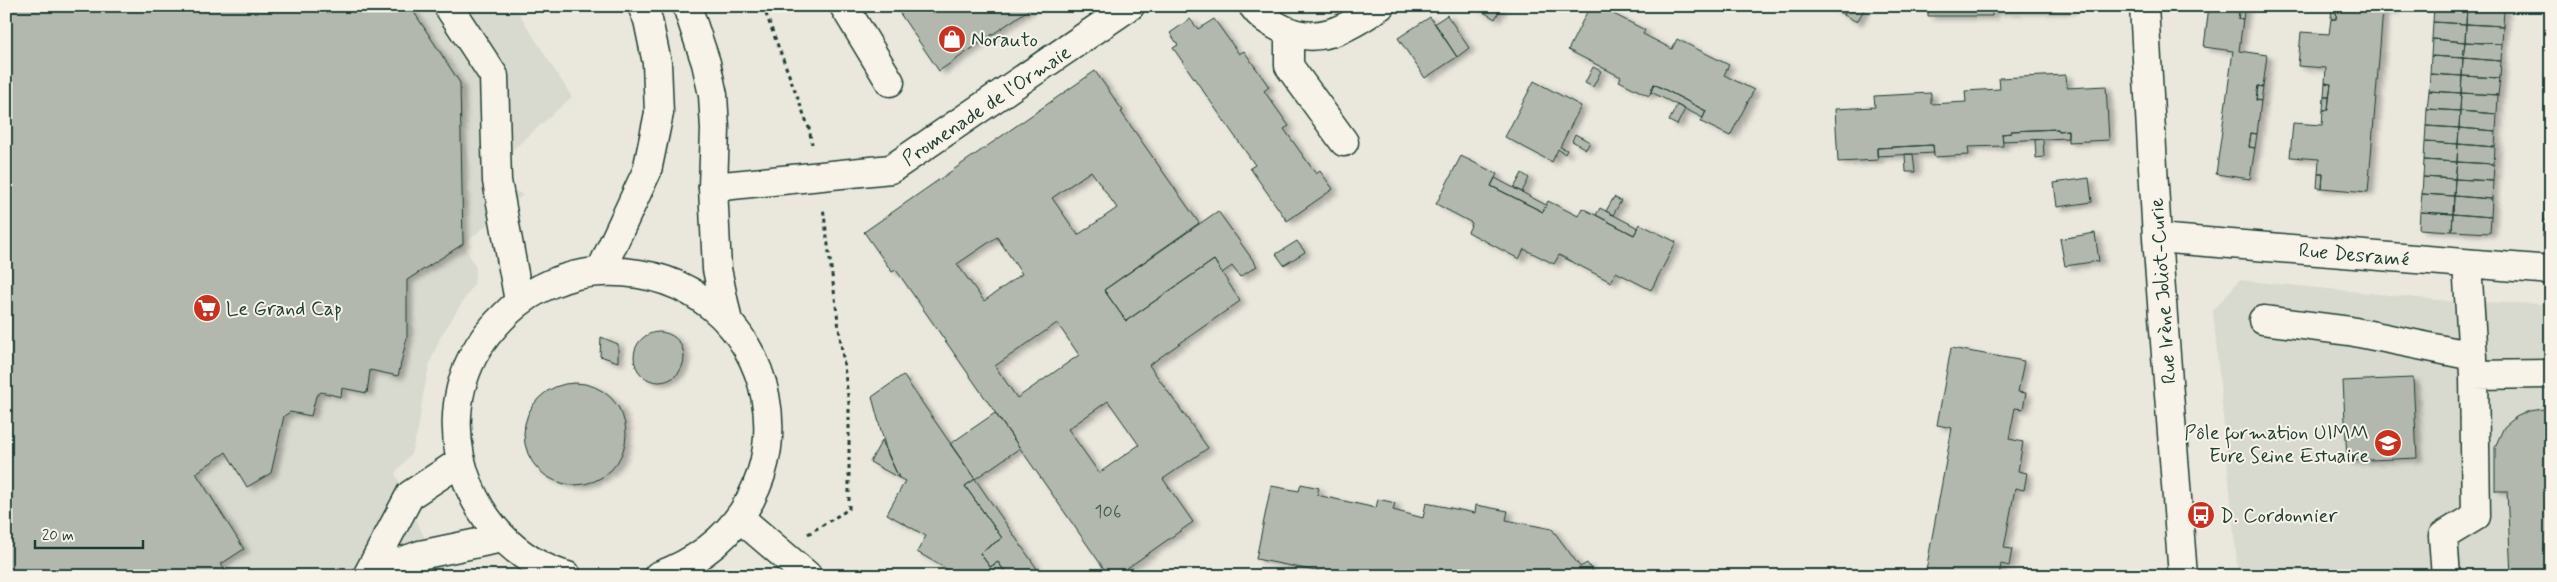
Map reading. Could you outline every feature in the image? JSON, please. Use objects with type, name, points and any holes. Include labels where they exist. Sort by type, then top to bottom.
[{"type":"street","points":[[448,6],[494,76],[497,181],[519,301]]},
{"type":"street","points":[[600,272],[647,171],[659,114],[657,63],[648,20],[642,6]]},
{"type":"street","points":[[687,6],[706,63],[713,95],[716,128],[712,187],[717,269],[728,322]]},
{"type":"street","points":[[844,6],[890,82]]},
{"type":"street","name":"Promenade de l'Ormaie","points":[[712,187],[891,169],[1130,6]]},
{"type":"street","points":[[1253,6],[1260,16],[1288,32],[1319,37],[1354,24],[1380,6]]},
{"type":"street","name":"Rue Irène Joliot-Curie","points":[[2144,6],[2157,238],[2183,576]]},
{"type":"street","points":[[1288,32],[1289,66],[1344,142]]},
{"type":"street","name":"Rue Desramé","points":[[2157,238],[2551,270]]},
{"type":"street","points":[[2446,576],[2443,536],[2476,516],[2474,366],[2467,264]]},
{"type":"street","points":[[567,576],[553,572],[526,557],[502,538],[484,515],[474,498],[460,462],[456,426],[460,390],[473,356],[493,326],[519,301],[544,286],[572,277],[600,272],[636,273],[670,282],[701,298],[728,322],[746,346],[760,373],[767,403],[769,433],[765,463],[755,492],[740,518],[713,547],[672,573]]},
{"type":"street","points":[[2263,320],[2350,331],[2474,366],[2551,374]]},
{"type":"street","points":[[368,574],[410,495],[460,462]]},
{"type":"street","points":[[740,518],[808,576]]},
{"type":"street","points":[[368,574],[420,555],[502,538]]},
{"type":"path","points":[[763,6],[809,128],[819,177],[849,404],[848,509],[806,534]]},
{"type":"shaded area","name":"Le Grand Cap","points":[[6,6],[514,6],[572,97],[508,154],[503,168],[512,189],[523,195],[464,244],[476,268],[474,284],[441,336],[430,363],[418,430],[411,454],[395,473],[432,554],[450,576],[6,576]]},
{"type":"shaded area","name":"Pôle formation UIMM Eure Seine Estuaire","points":[[2239,280],[2449,301],[2551,304],[2551,576],[2238,576],[2213,311]]},
{"type":"building","name":"Le Grand Cap","points":[[6,6],[410,6],[460,83],[463,244],[407,280],[407,337],[398,376],[370,370],[367,393],[342,388],[341,397],[321,392],[316,396],[311,416],[290,412],[284,416],[271,473],[247,487],[226,452],[196,473],[244,549],[221,564],[228,576],[6,576]]},
{"type":"building","name":"Norauto","points":[[895,6],[1034,6],[939,71]]},
{"type":"building","points":[[1473,6],[1502,6],[1495,19]]},
{"type":"building","points":[[1590,6],[1598,6],[1645,30],[1643,34],[1672,49],[1677,39],[1729,65],[1724,75],[1754,90],[1730,136],[1701,122],[1706,111],[1654,84],[1649,96],[1619,81],[1621,77],[1568,50]]},
{"type":"building","points":[[1829,6],[1849,6],[1844,15]]},
{"type":"building","points":[[1849,6],[1866,6],[1857,22],[1844,15]]},
{"type":"building","points":[[1928,6],[2070,6],[2070,10],[1992,11],[1992,16],[1928,16]]},
{"type":"building","points":[[2209,6],[2240,6],[2238,19],[2243,19],[2239,51],[2267,55],[2263,87],[2258,86],[2256,100],[2261,101],[2257,134],[2251,133],[2249,147],[2255,148],[2250,179],[2216,174],[2233,51],[2204,47]]},
{"type":"building","points":[[2240,6],[2245,6],[2243,19],[2238,19]]},
{"type":"building","points":[[2332,6],[2337,6],[2336,19],[2331,19]]},
{"type":"building","points":[[2337,6],[2392,6],[2392,11],[2383,10],[2368,192],[2322,188],[2323,174],[2318,174],[2319,159],[2290,157],[2293,123],[2322,125],[2323,110],[2328,110],[2331,84],[2325,83],[2326,68],[2298,66],[2301,32],[2329,34],[2331,19],[2336,19]]},
{"type":"building","points":[[2434,6],[2467,7],[2466,24],[2433,22]]},
{"type":"building","points":[[2467,6],[2504,6],[2504,10]]},
{"type":"building","points":[[2467,7],[2504,10],[2503,26],[2466,24]]},
{"type":"building","points":[[1447,15],[1469,48],[1457,57],[1435,23]]},
{"type":"building","points":[[1430,17],[1457,57],[1425,78],[1398,38]]},
{"type":"building","points":[[1190,19],[1198,29],[1214,19],[1239,54],[1244,51],[1269,87],[1264,91],[1289,126],[1284,129],[1316,174],[1320,171],[1333,189],[1287,221],[1250,168],[1255,165],[1173,48],[1178,45],[1170,33]]},
{"type":"building","points":[[2433,22],[2466,24],[2465,42],[2432,39]]},
{"type":"building","points":[[2466,24],[2503,26],[2502,44],[2465,42]]},
{"type":"building","points":[[2432,39],[2465,42],[2463,58],[2431,56]]},
{"type":"building","points":[[2465,42],[2502,44],[2501,61],[2463,58]]},
{"type":"building","points":[[2431,56],[2463,58],[2462,76],[2430,74]]},
{"type":"building","points":[[2463,58],[2501,61],[2500,78],[2462,76]]},
{"type":"building","points":[[1593,67],[1601,71],[1593,87],[1585,83]]},
{"type":"building","points":[[1095,71],[1123,111],[1121,112],[1199,223],[1104,290],[1126,321],[1214,260],[1240,301],[1149,365],[1208,448],[1163,479],[1193,522],[1116,576],[1109,576],[896,270],[892,272],[864,232]],"holes":[[[1091,171],[1117,208],[1078,235],[1052,198]],[[997,237],[1022,274],[984,301],[957,264]],[[1057,323],[1079,355],[1017,398],[995,366]],[[1108,401],[1139,445],[1099,473],[1068,429]]]},
{"type":"building","points":[[2430,74],[2462,76],[2461,93],[2429,91]]},
{"type":"building","points":[[2066,75],[2067,88],[2106,86],[2109,140],[2068,142],[2068,130],[2059,131],[2058,129],[2011,131],[2011,133],[2002,134],[2003,146],[1968,147],[1969,155],[1934,157],[1933,145],[1877,148],[1878,160],[1838,162],[1835,109],[1875,107],[1874,96],[1931,93],[1931,104],[1966,102],[1965,91],[2000,89],[1999,78]]},
{"type":"building","points":[[2462,76],[2500,78],[2498,95],[2461,93]]},
{"type":"building","points":[[1534,81],[1581,106],[1560,147],[1567,150],[1565,154],[1558,149],[1552,162],[1505,137]]},
{"type":"building","points":[[2325,83],[2331,84],[2329,97],[2324,97]]},
{"type":"building","points":[[1654,84],[1706,111],[1703,118],[1651,92]]},
{"type":"building","points":[[2258,86],[2263,87],[2261,101],[2256,100]]},
{"type":"building","points":[[2429,91],[2461,93],[2460,111],[2427,109]]},
{"type":"building","points":[[2461,93],[2498,95],[2497,114],[2460,111]]},
{"type":"building","points":[[2324,97],[2329,97],[2328,110],[2323,110]]},
{"type":"building","points":[[1677,105],[1685,109],[1677,125],[1669,121]]},
{"type":"building","points":[[2427,109],[2460,111],[2459,128],[2426,126]]},
{"type":"building","points":[[2460,111],[2497,114],[2496,131],[2459,128]]},
{"type":"building","points":[[2426,126],[2459,128],[2458,144],[2425,142]]},
{"type":"building","points":[[2459,128],[2496,131],[2495,147],[2458,144]]},
{"type":"building","points":[[2058,129],[2059,131],[2068,130],[2068,138],[2003,141],[2002,134],[2011,133],[2011,131]]},
{"type":"building","points":[[2251,133],[2257,134],[2255,148],[2249,147]]},
{"type":"building","points":[[1575,134],[1590,142],[1586,149],[1572,141]]},
{"type":"building","points":[[2043,139],[2044,157],[2036,158],[2035,140]]},
{"type":"building","points":[[2425,142],[2458,144],[2457,162],[2424,160]]},
{"type":"building","points":[[2458,144],[2495,147],[2494,164],[2457,162]]},
{"type":"building","points":[[1933,145],[1934,153],[1877,156],[1877,148]]},
{"type":"building","points":[[2549,150],[2551,150],[2551,168],[2548,168]]},
{"type":"building","points":[[1905,154],[1913,154],[1915,172],[1906,172]]},
{"type":"building","points":[[1461,156],[1497,174],[1491,186],[1543,212],[1548,201],[1578,216],[1582,208],[1634,235],[1640,224],[1676,242],[1651,290],[1616,272],[1611,282],[1559,255],[1554,264],[1524,249],[1519,259],[1468,232],[1472,223],[1436,204]]},
{"type":"building","points":[[2424,160],[2457,162],[2455,179],[2423,177]]},
{"type":"building","points":[[2457,162],[2494,164],[2493,181],[2455,179]]},
{"type":"building","points":[[2548,168],[2551,168],[2551,186],[2546,185]]},
{"type":"building","points":[[1522,173],[1529,178],[1522,192],[1514,188]]},
{"type":"building","points":[[2318,174],[2323,174],[2322,188],[2317,188]]},
{"type":"building","points":[[2423,177],[2455,179],[2454,196],[2422,194]]},
{"type":"building","points":[[1495,178],[1546,205],[1543,212],[1491,186]]},
{"type":"building","points":[[2089,178],[2092,202],[2057,207],[2054,183]]},
{"type":"building","points":[[2455,179],[2493,181],[2492,199],[2454,196]]},
{"type":"building","points":[[2546,185],[2551,186],[2551,203],[2545,202]]},
{"type":"building","points":[[2422,194],[2454,196],[2453,214],[2420,212]]},
{"type":"building","points":[[2454,196],[2492,199],[2491,217],[2453,214]]},
{"type":"building","points":[[1614,197],[1621,201],[1613,215],[1606,211]]},
{"type":"building","points":[[2545,202],[2551,203],[2551,221],[2544,220]]},
{"type":"building","points":[[1600,208],[1638,228],[1634,235],[1596,215]]},
{"type":"building","points":[[1218,211],[1257,266],[1240,277],[1232,266],[1222,273],[1214,260],[1126,321],[1104,290]]},
{"type":"building","points":[[2420,212],[2453,214],[2452,231],[2419,229]]},
{"type":"building","points":[[2453,214],[2491,217],[2490,233],[2452,231]]},
{"type":"building","points":[[2544,220],[2551,221],[2551,237],[2543,237]]},
{"type":"building","points":[[2095,233],[2099,261],[2065,266],[2060,239]]},
{"type":"building","points":[[1297,241],[1305,252],[1284,265],[1276,254]]},
{"type":"building","points":[[654,332],[664,332],[677,339],[684,352],[684,362],[677,375],[664,382],[654,382],[645,378],[638,371],[634,362],[634,352],[638,343],[645,336]]},
{"type":"building","points":[[601,337],[618,344],[618,362],[600,356]]},
{"type":"building","points":[[1951,348],[2024,361],[2018,392],[2026,393],[2023,409],[2015,408],[2009,439],[2023,442],[2018,471],[2027,473],[2024,490],[2015,488],[2004,548],[2012,549],[2009,566],[2001,564],[1999,576],[1925,576],[1952,428],[1937,425]]},
{"type":"building","points":[[903,375],[975,479],[965,486],[1002,538],[980,553],[990,567],[998,562],[1008,576],[959,576],[917,552],[926,536],[887,514],[905,481],[899,478],[886,449],[872,397]]},
{"type":"building","points":[[2413,378],[2417,458],[2347,461],[2343,381]]},
{"type":"building","points":[[575,383],[594,387],[611,398],[622,415],[626,434],[622,453],[611,470],[594,481],[575,485],[556,481],[539,470],[528,453],[524,434],[528,415],[539,398],[556,387]]},
{"type":"building","points":[[2551,410],[2551,576],[2511,576],[2507,491],[2495,491],[2495,447],[2504,427],[2516,417],[2529,411]]},
{"type":"building","points":[[995,413],[1020,448],[975,479],[950,444]]},
{"type":"building","points":[[882,440],[889,457],[899,478],[870,462]]},
{"type":"building","points":[[975,479],[1042,576],[1008,576],[998,562],[990,567],[980,553],[1002,538],[965,486]]},
{"type":"building","points":[[1301,484],[1319,488],[1317,495],[1376,508],[1378,499],[1395,503],[1393,510],[1423,518],[1426,503],[1475,513],[1476,505],[1508,511],[1506,520],[1552,529],[1580,567],[1587,563],[1596,576],[1443,576],[1413,569],[1412,576],[1341,576],[1256,559],[1271,486],[1299,491]]},
{"type":"place","name":"Norauto","points":[[952,39]]},
{"type":"place","name":"Le Grand Cap","points":[[207,308]]},
{"type":"place","name":"Pôle formation UIMM Eure Seine Estuaire","points":[[2388,443]]},
{"type":"place","name":"D. Cordonnier","points":[[2201,515]]}]
